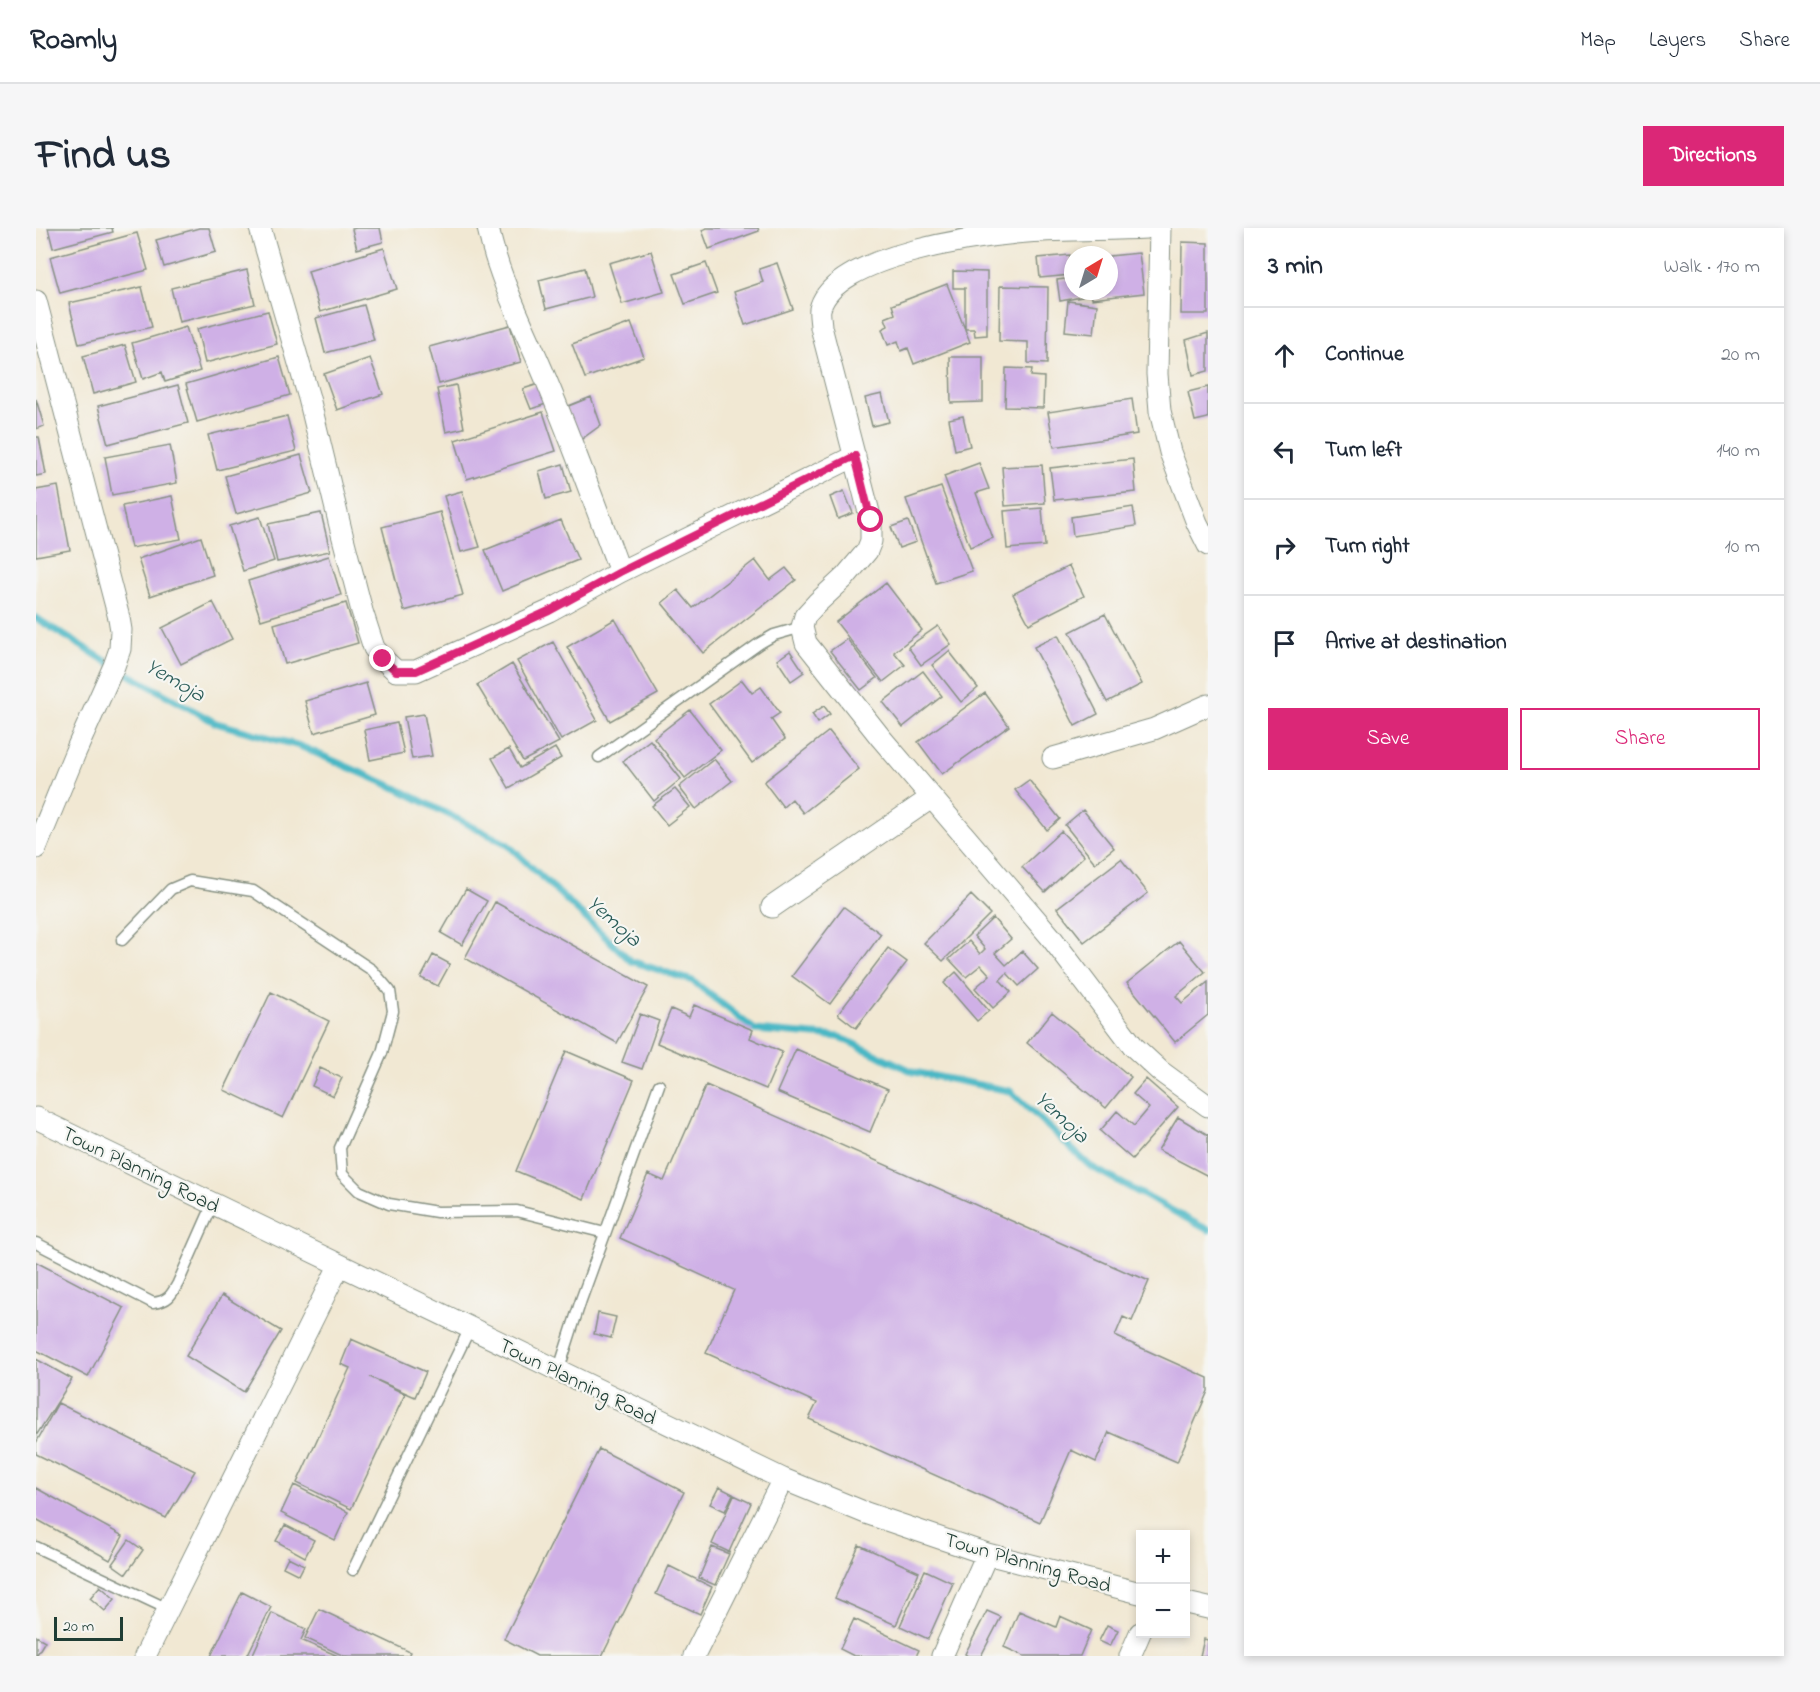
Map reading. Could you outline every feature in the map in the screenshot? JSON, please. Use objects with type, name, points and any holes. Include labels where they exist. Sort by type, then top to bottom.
[{"type":"street","points":[[260,228],[309,398],[362,611],[374,648],[396,671],[416,671],[549,611],[620,572],[855,456]]},
{"type":"street","points":[[488,228],[493,251],[510,299],[570,436],[620,572]]},
{"type":"street","points":[[1146,228],[1027,232],[944,243],[888,259],[852,273],[830,290],[820,309],[821,327],[871,520],[871,541],[867,551],[845,577],[805,616],[802,627],[806,643],[880,738],[1050,936],[1134,1047],[1160,1071],[1208,1106]]},
{"type":"street","points":[[1160,228],[1157,374],[1160,411],[1170,452],[1197,523],[1208,545]]},
{"type":"street","points":[[36,302],[118,611],[121,630],[120,649],[114,666],[36,848]]},
{"type":"street","points":[[1053,758],[1154,729],[1208,705]]},
{"type":"street","points":[[772,907],[931,798]]},
{"type":"street","name":"Town Planning Road","points":[[36,1118],[783,1479],[866,1514],[987,1554],[1136,1592]]},
{"type":"street","points":[[145,1656],[339,1266]]},
{"type":"street","points":[[694,1656],[783,1479]]},
{"type":"street","points":[[942,1656],[987,1554]]},
{"type":"street","points":[[1190,1604],[1208,1608]]},
{"type":"street","points":[[1130,1656],[1138,1638]]},
{"type":"lane","points":[[599,757],[774,635],[802,627]]},
{"type":"lane","points":[[122,940],[171,889],[190,881],[253,891],[372,970],[390,991],[393,1011],[382,1053],[340,1148],[342,1174],[359,1191],[389,1204],[437,1212],[517,1211],[605,1233]]},
{"type":"lane","points":[[558,1372],[581,1300],[658,1085]]},
{"type":"lane","points":[[36,1243],[153,1303],[164,1301],[173,1293],[213,1204]]},
{"type":"lane","points":[[353,1570],[470,1328]]},
{"type":"lane","points":[[36,1547],[168,1609]]},
{"type":"building","points":[[48,228],[112,228],[113,232],[53,248]]},
{"type":"building","points":[[199,228],[209,228],[216,252],[164,267],[156,240]]},
{"type":"building","points":[[380,228],[383,242],[357,249],[352,229]]},
{"type":"building","points":[[707,228],[758,228],[759,231],[709,249],[702,230]]},
{"type":"building","points":[[137,233],[148,270],[60,293],[50,257]]},
{"type":"building","points":[[1182,242],[1208,243],[1208,314],[1181,314]]},
{"type":"building","points":[[384,248],[397,289],[320,312],[308,271]]},
{"type":"building","points":[[651,251],[664,292],[622,304],[609,263]]},
{"type":"building","points":[[1139,253],[1144,293],[1118,296],[1118,255]]},
{"type":"building","points":[[1064,256],[1064,276],[1040,278],[1038,258]]},
{"type":"building","points":[[706,263],[717,293],[685,304],[674,274]]},
{"type":"building","points":[[777,263],[793,309],[745,325],[734,292],[763,282],[759,269]]},
{"type":"building","points":[[585,268],[592,297],[546,309],[539,280]]},
{"type":"building","points":[[247,270],[255,304],[179,322],[171,288]]},
{"type":"building","points":[[953,271],[987,272],[987,335],[975,336],[974,329],[965,329],[965,288],[953,288]]},
{"type":"building","points":[[1064,279],[1066,300],[1060,301],[1057,280]]},
{"type":"building","points":[[947,284],[970,342],[914,364],[908,348],[901,351],[898,341],[888,345],[882,329],[888,326],[885,318],[895,314],[892,305]]},
{"type":"building","points":[[1000,286],[1048,287],[1047,364],[1028,363],[1028,342],[999,341]]},
{"type":"building","points":[[142,287],[152,327],[79,344],[69,303]]},
{"type":"building","points":[[1068,301],[1097,305],[1094,334],[1065,331]]},
{"type":"building","points":[[364,305],[374,340],[325,353],[316,318]]},
{"type":"building","points":[[268,311],[277,344],[205,363],[197,329]]},
{"type":"building","points":[[631,323],[644,357],[585,378],[572,344]]},
{"type":"building","points":[[510,325],[521,362],[439,384],[429,347]]},
{"type":"building","points":[[186,327],[200,371],[165,382],[162,372],[143,379],[132,343]]},
{"type":"building","points":[[1208,333],[1208,371],[1193,375],[1186,340]]},
{"type":"building","points":[[125,345],[136,382],[93,394],[83,356]]},
{"type":"building","points":[[279,357],[290,395],[197,422],[186,384]]},
{"type":"building","points":[[950,357],[983,357],[983,402],[951,403]]},
{"type":"building","points":[[370,358],[383,394],[337,410],[324,374]]},
{"type":"building","points":[[1006,368],[1032,369],[1031,376],[1044,377],[1043,408],[1005,407]]},
{"type":"building","points":[[539,384],[546,404],[531,409],[523,389]]},
{"type":"building","points":[[178,385],[188,423],[108,444],[98,406]]},
{"type":"building","points":[[456,385],[464,428],[446,432],[437,389]]},
{"type":"building","points":[[1208,387],[1208,418],[1195,421],[1188,392]]},
{"type":"building","points":[[882,394],[889,422],[872,426],[865,398]]},
{"type":"building","points":[[591,397],[601,425],[579,441],[566,407]]},
{"type":"building","points":[[36,399],[44,426],[36,429]]},
{"type":"building","points":[[1132,399],[1137,434],[1054,447],[1048,412]]},
{"type":"building","points":[[543,412],[556,451],[467,479],[455,440]]},
{"type":"building","points":[[287,416],[296,451],[217,470],[208,435]]},
{"type":"building","points":[[963,416],[970,446],[955,450],[949,419]]},
{"type":"building","points":[[36,437],[39,437],[46,474],[36,476]]},
{"type":"building","points":[[170,445],[177,483],[112,495],[105,457]]},
{"type":"building","points":[[301,455],[312,493],[236,514],[225,476]]},
{"type":"building","points":[[1133,459],[1136,492],[1054,500],[1050,468]]},
{"type":"building","points":[[979,463],[989,489],[976,493],[993,538],[970,547],[944,476]]},
{"type":"building","points":[[563,464],[571,492],[546,499],[539,471]]},
{"type":"building","points":[[1042,465],[1045,503],[1005,506],[1002,467]]},
{"type":"building","points":[[58,486],[70,550],[36,556],[36,490]]},
{"type":"building","points":[[941,487],[972,571],[936,583],[906,499]]},
{"type":"building","points":[[462,491],[480,547],[461,552],[444,496]]},
{"type":"building","points":[[844,491],[853,513],[838,519],[830,497]]},
{"type":"building","points":[[172,496],[181,539],[131,548],[122,506]]},
{"type":"building","points":[[1133,507],[1136,526],[1073,536],[1071,517]]},
{"type":"building","points":[[1042,508],[1045,546],[1007,549],[1004,511]]},
{"type":"building","points":[[440,512],[463,595],[404,611],[382,527]]},
{"type":"building","points":[[321,513],[330,551],[277,562],[268,524]]},
{"type":"building","points":[[260,517],[274,561],[243,571],[229,526]]},
{"type":"building","points":[[561,520],[578,560],[502,591],[485,550]]},
{"type":"building","points":[[908,521],[916,542],[899,548],[891,527]]},
{"type":"building","points":[[201,537],[213,575],[150,596],[138,559]]},
{"type":"building","points":[[329,556],[341,595],[261,620],[248,581]]},
{"type":"building","points":[[755,560],[770,580],[786,568],[796,580],[703,653],[662,603],[678,590],[693,608]]},
{"type":"building","points":[[1069,566],[1084,596],[1029,624],[1013,594]]},
{"type":"building","points":[[886,583],[922,630],[894,652],[905,665],[883,682],[836,622]]},
{"type":"building","points":[[213,602],[232,639],[181,664],[162,628]]},
{"type":"building","points":[[346,603],[358,643],[285,664],[274,624]]},
{"type":"building","points":[[1105,614],[1142,684],[1107,702],[1070,632]]},
{"type":"building","points":[[615,619],[658,694],[610,721],[567,647]]},
{"type":"building","points":[[938,626],[951,644],[921,665],[908,647]]},
{"type":"building","points":[[1058,635],[1098,714],[1075,726],[1034,647]]},
{"type":"building","points":[[847,639],[877,678],[861,690],[830,651]]},
{"type":"building","points":[[553,642],[597,720],[561,740],[517,661]]},
{"type":"building","points":[[790,651],[804,672],[791,681],[777,660]]},
{"type":"building","points":[[949,651],[978,688],[961,702],[932,665]]},
{"type":"building","points":[[512,664],[559,742],[523,761],[477,685]]},
{"type":"building","points":[[923,671],[942,696],[903,727],[883,702]]},
{"type":"building","points":[[742,680],[752,693],[761,687],[780,713],[771,719],[785,739],[752,763],[709,704]]},
{"type":"building","points":[[366,683],[375,715],[314,733],[305,701]]},
{"type":"building","points":[[985,693],[1009,726],[942,774],[918,742]]},
{"type":"building","points":[[824,706],[830,714],[818,723],[812,714]]},
{"type":"building","points":[[690,710],[721,750],[685,778],[654,738]]},
{"type":"building","points":[[424,714],[432,756],[412,759],[404,717]]},
{"type":"building","points":[[397,723],[404,753],[370,760],[364,730]]},
{"type":"building","points":[[829,731],[859,769],[803,813],[792,799],[783,807],[764,782]]},
{"type":"building","points":[[650,740],[681,779],[654,801],[623,761]]},
{"type":"building","points":[[555,748],[561,758],[509,788],[492,758],[509,749],[520,768]]},
{"type":"building","points":[[714,759],[732,781],[696,809],[679,787]]},
{"type":"building","points":[[1029,780],[1060,819],[1047,830],[1015,790]]},
{"type":"building","points":[[675,789],[690,807],[667,825],[652,806]]},
{"type":"building","points":[[1083,810],[1114,848],[1095,863],[1065,825]]},
{"type":"building","points":[[1061,831],[1084,856],[1045,892],[1022,867]]},
{"type":"building","points":[[1121,859],[1148,893],[1084,942],[1057,908]]},
{"type":"building","points":[[466,889],[487,901],[462,945],[441,933]]},
{"type":"building","points":[[971,895],[990,914],[943,961],[924,943]]},
{"type":"building","points":[[495,902],[648,987],[617,1043],[465,958]]},
{"type":"building","points":[[844,907],[881,934],[830,1004],[792,976]]},
{"type":"building","points":[[993,918],[1011,939],[995,953],[1006,965],[1022,951],[1038,969],[1019,986],[1007,973],[1000,980],[1011,992],[993,1008],[975,988],[990,975],[981,965],[966,977],[949,959],[969,941],[980,954],[985,949],[974,936]]},
{"type":"building","points":[[1179,941],[1205,972],[1176,996],[1182,1003],[1208,982],[1208,1015],[1175,1042],[1127,983]]},
{"type":"building","points":[[888,948],[907,962],[856,1028],[838,1014]]},
{"type":"building","points":[[433,955],[450,964],[438,986],[421,978]]},
{"type":"building","points":[[956,972],[989,1011],[977,1021],[944,983]]},
{"type":"building","points":[[271,992],[329,1021],[283,1118],[224,1090]]},
{"type":"building","points":[[694,1005],[753,1030],[750,1038],[782,1052],[766,1089],[657,1043],[671,1009],[689,1017]]},
{"type":"building","points":[[1052,1012],[1131,1077],[1106,1108],[1027,1043]]},
{"type":"building","points":[[640,1014],[659,1021],[642,1069],[622,1062]]},
{"type":"building","points":[[796,1049],[888,1089],[870,1132],[777,1092]]},
{"type":"building","points":[[566,1051],[634,1080],[584,1199],[516,1171]]},
{"type":"building","points":[[320,1068],[342,1078],[333,1096],[312,1086]]},
{"type":"building","points":[[1146,1079],[1178,1107],[1132,1159],[1100,1131],[1117,1111],[1134,1126],[1149,1108],[1133,1094]]},
{"type":"building","points":[[706,1085],[1149,1281],[1132,1321],[1123,1317],[1115,1336],[1208,1378],[1208,1391],[1177,1462],[1109,1432],[1096,1462],[1071,1450],[1040,1522],[809,1419],[817,1403],[706,1353],[734,1290],[620,1238],[648,1174],[664,1181]]},
{"type":"building","points":[[1178,1117],[1208,1135],[1208,1176],[1158,1150]]},
{"type":"building","points":[[36,1262],[124,1308],[88,1377],[36,1350]]},
{"type":"building","points":[[222,1295],[281,1331],[244,1392],[186,1356]]},
{"type":"building","points":[[598,1313],[616,1317],[611,1338],[594,1334]]},
{"type":"building","points":[[351,1339],[426,1372],[415,1397],[370,1377],[405,1394],[351,1509],[297,1483],[350,1368],[341,1364]]},
{"type":"building","points":[[36,1359],[72,1379],[36,1436]]},
{"type":"building","points":[[58,1403],[195,1471],[166,1518],[36,1454],[36,1443]]},
{"type":"building","points":[[599,1449],[684,1492],[602,1656],[537,1656],[504,1639]]},
{"type":"building","points":[[294,1485],[348,1512],[335,1540],[281,1513]]},
{"type":"building","points":[[719,1487],[733,1494],[725,1511],[710,1504]]},
{"type":"building","points":[[36,1488],[123,1536],[110,1560],[36,1519]]},
{"type":"building","points":[[734,1495],[751,1503],[729,1552],[712,1544]]},
{"type":"building","points":[[285,1525],[314,1540],[305,1557],[276,1541]]},
{"type":"building","points":[[129,1540],[143,1550],[126,1574],[112,1564]]},
{"type":"building","points":[[859,1545],[919,1572],[896,1625],[835,1598]]},
{"type":"building","points":[[712,1547],[729,1554],[715,1585],[699,1578]]},
{"type":"building","points":[[288,1557],[304,1565],[299,1575],[283,1567]]},
{"type":"building","points":[[669,1566],[712,1587],[700,1614],[656,1594]]},
{"type":"building","points":[[925,1570],[953,1583],[928,1639],[900,1626]]},
{"type":"building","points":[[100,1586],[115,1599],[105,1611],[90,1598]]},
{"type":"building","points":[[242,1592],[271,1607],[247,1656],[211,1656]]},
{"type":"building","points":[[319,1609],[410,1652],[408,1656],[344,1656],[305,1638]]},
{"type":"building","points":[[987,1611],[1001,1617],[981,1656],[968,1656],[965,1654]]},
{"type":"building","points":[[1019,1611],[1056,1627],[1060,1616],[1091,1630],[1080,1656],[1024,1656],[1004,1647]]},
{"type":"building","points":[[272,1613],[306,1629],[301,1640],[338,1656],[252,1656]]},
{"type":"building","points":[[854,1619],[919,1650],[916,1656],[854,1656],[840,1649]]},
{"type":"building","points":[[1107,1625],[1118,1630],[1110,1646],[1099,1641]]},
{"type":"building","points":[[36,1636],[45,1641],[36,1656]]},
{"type":"building","points":[[1204,1639],[1208,1640],[1208,1656],[1200,1656]]},
{"type":"waterway","name":"Yemoja","points":[[36,618],[114,666],[216,723],[300,746],[398,789],[507,844],[631,961],[693,981],[755,1030],[839,1037],[914,1072],[1010,1091],[1090,1166],[1208,1230]]},
{"type":"route","points":[[383,659],[396,671],[416,671],[549,611],[620,572],[855,456],[871,520]]}]
